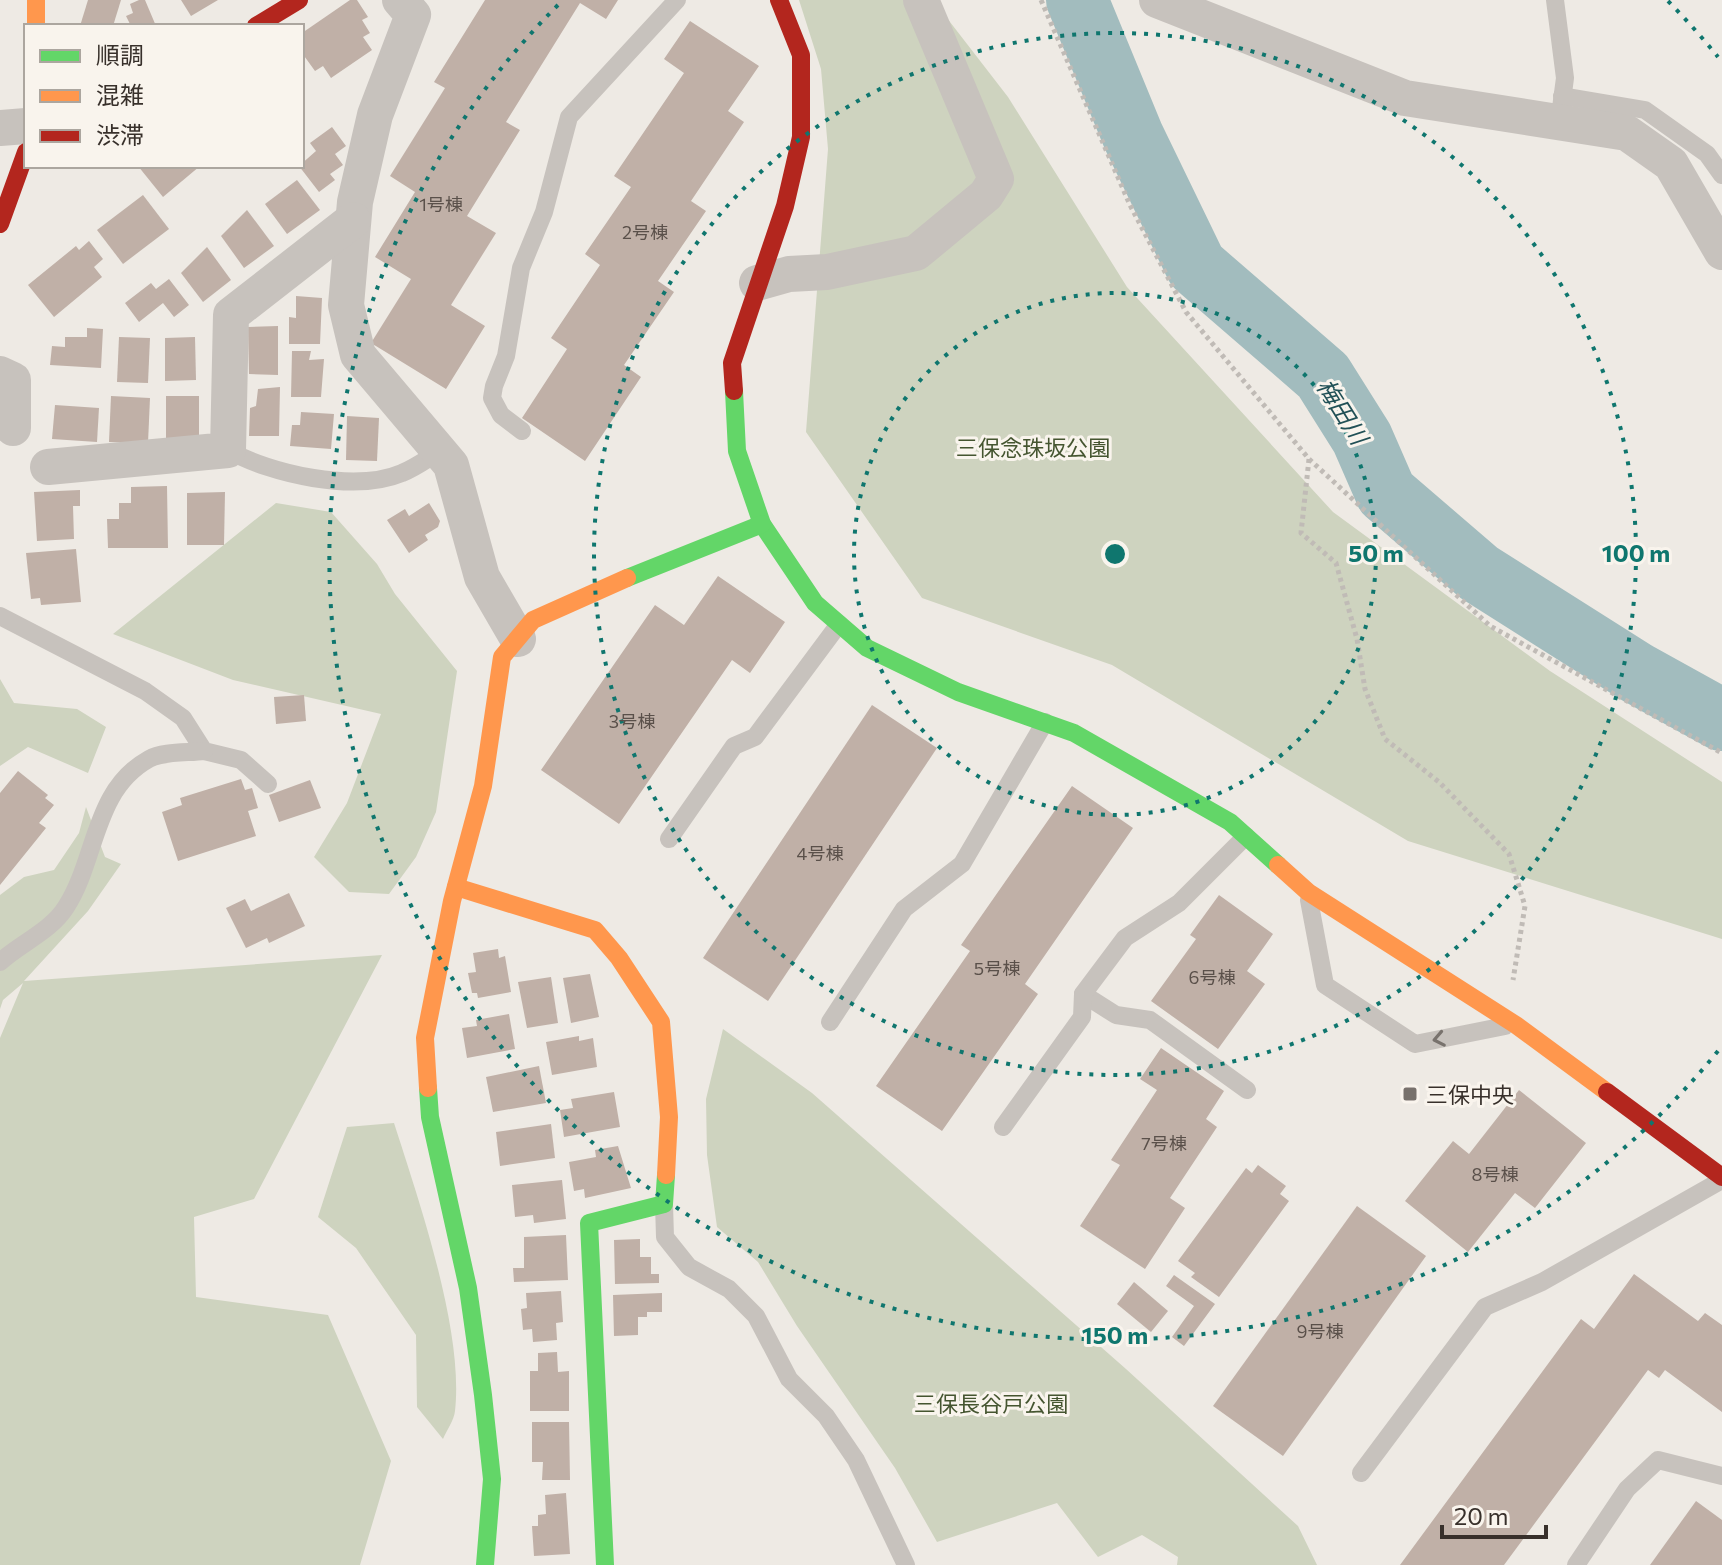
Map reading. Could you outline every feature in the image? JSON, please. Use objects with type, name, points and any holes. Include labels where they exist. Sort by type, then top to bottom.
[{"type":"street","points":[[36,0],[36,24]]},
{"type":"street","points":[[259,24],[299,0]]},
{"type":"street","points":[[400,0],[413,15],[375,115],[353,220],[346,305],[358,355],[451,465],[482,577],[518,639]]},
{"type":"street","points":[[779,0],[801,55],[801,137],[785,206],[732,363],[737,451],[762,524],[815,603],[867,648],[958,692],[1045,722],[1100,748],[1230,822],[1308,892],[1516,1025],[1722,1179]]},
{"type":"street","points":[[757,283],[789,274],[827,272],[916,253],[986,195],[996,179],[921,0]]},
{"type":"street","points":[[1157,0],[1405,98],[1561,110],[1627,133],[1671,164],[1722,252]]},
{"type":"street","points":[[0,128],[24,126]]},
{"type":"street","points":[[0,224],[24,158]]},
{"type":"street","points":[[48,467],[228,450],[231,315],[353,220]]},
{"type":"street","points":[[0,374],[13,380],[13,428]]},
{"type":"street","points":[[485,1565],[492,1479],[483,1395],[468,1288],[430,1117],[425,1038],[456,887],[483,786],[502,657],[533,620],[644,570],[762,524]]},
{"type":"street","points":[[456,887],[595,930],[619,958],[661,1022],[669,1117],[664,1204],[589,1223],[605,1565]]},
{"type":"lane","points":[[522,431],[501,415],[492,398],[506,356],[521,268],[544,212],[569,117],[677,0]]},
{"type":"lane","points":[[1555,0],[1565,78],[1561,110],[1645,110],[1707,154],[1722,175]]},
{"type":"lane","points":[[228,450],[248,462],[304,476],[362,482],[401,474],[440,451]]},
{"type":"lane","points":[[0,616],[145,691],[183,718],[204,751]]},
{"type":"lane","points":[[669,839],[734,746],[755,737],[839,624]]},
{"type":"lane","points":[[830,1022],[904,909],[962,864],[1045,722]]},
{"type":"lane","points":[[0,962],[66,909],[85,867],[100,813],[132,772],[151,757],[204,751],[241,760],[268,784]]},
{"type":"lane","points":[[1003,1127],[1082,1017],[1083,994],[1125,938],[1179,903],[1246,836]]},
{"type":"lane","points":[[1308,892],[1325,985],[1415,1044],[1516,1025]]},
{"type":"lane","points":[[1083,994],[1116,1015],[1150,1020],[1247,1090]]},
{"type":"lane","points":[[1361,1473],[1485,1307],[1542,1282],[1722,1179]]},
{"type":"lane","points":[[664,1204],[665,1237],[689,1267],[729,1289],[756,1316],[789,1379],[826,1416],[856,1460],[906,1565]]},
{"type":"lane","points":[[1576,1565],[1627,1489],[1658,1460],[1722,1476]]},
{"type":"path","points":[[1041,0],[1130,205],[1186,312],[1309,459],[1490,626],[1722,753]]},
{"type":"path","points":[[1309,459],[1301,533],[1336,563],[1354,626],[1365,689],[1385,739],[1439,782],[1509,854],[1525,906],[1513,979],[1516,1025]]},
{"type":"green space","name":"三保念珠坂公園","points":[[799,0],[933,0],[1008,97],[1127,287],[1333,512],[1550,671],[1722,782],[1722,939],[1408,841],[1112,665],[922,598],[806,432],[828,149],[821,69]]},
{"type":"green space","points":[[276,503],[331,512],[377,564],[395,594],[457,671],[436,812],[416,857],[389,894],[349,892],[314,857],[347,803],[381,714],[233,680],[113,634]]},
{"type":"green space","points":[[0,679],[14,703],[77,709],[106,727],[88,773],[28,747],[0,766]]},
{"type":"green space","points":[[86,807],[105,857],[121,864],[88,911],[24,981],[382,955],[254,1199],[194,1217],[196,1297],[328,1315],[391,1461],[360,1565],[0,1565],[0,1038],[23,983],[3,1000],[0,1009],[0,895],[24,877],[54,870],[79,833]]},
{"type":"green space","name":"三保長谷戸公園","points":[[723,1029],[812,1093],[1126,1369],[1298,1526],[1317,1565],[1177,1565],[1178,1557],[1142,1535],[1098,1557],[1057,1503],[937,1542],[895,1468],[797,1326],[758,1262],[717,1227],[707,1155],[706,1099]]},
{"type":"green space","points":[[394,1123],[437,1266],[453,1343],[455,1411],[443,1439],[417,1407],[416,1335],[356,1248],[318,1217],[347,1127]]},
{"type":"building","points":[[88,0],[121,0],[114,24],[81,24]]},
{"type":"building","points":[[145,0],[155,24],[130,24],[126,16],[133,13],[130,4]]},
{"type":"building","points":[[181,0],[218,0],[191,16]]},
{"type":"building","points":[[350,0],[357,0],[368,17],[362,20],[370,33],[363,37],[372,50],[331,78],[323,66],[315,71],[304,56],[304,32]]},
{"type":"building","points":[[485,0],[618,0],[606,19],[580,3],[506,122],[520,130],[467,216],[496,233],[451,305],[485,326],[446,389],[371,343],[411,279],[375,257],[415,192],[390,176],[445,88],[434,82]]},
{"type":"building","points":[[690,21],[759,66],[728,111],[744,122],[691,201],[706,211],[658,281],[674,292],[624,365],[641,377],[585,461],[522,418],[567,349],[551,338],[600,265],[585,254],[631,187],[614,176],[684,73],[664,59]]},
{"type":"building","points":[[332,127],[346,146],[335,154],[343,165],[330,174],[335,180],[319,192],[301,168],[304,168],[304,162],[316,151],[310,143]]},
{"type":"building","points":[[140,168],[198,168],[163,197]]},
{"type":"building","points":[[297,180],[320,210],[287,234],[265,204]]},
{"type":"building","points":[[143,195],[169,229],[123,264],[97,230]]},
{"type":"building","points":[[247,210],[274,246],[244,268],[221,236]]},
{"type":"building","points":[[89,241],[103,259],[94,267],[102,277],[54,317],[28,285],[76,246],[79,250]]},
{"type":"building","points":[[207,247],[231,280],[203,302],[181,273]]},
{"type":"building","points":[[169,279],[189,305],[174,317],[163,303],[139,322],[125,303],[151,283],[156,289]]},
{"type":"building","points":[[296,296],[322,298],[320,344],[289,344],[289,317],[296,318]]},
{"type":"building","points":[[278,326],[278,375],[249,374],[248,327]]},
{"type":"building","points":[[87,328],[103,329],[101,368],[50,365],[52,346],[65,347],[65,337],[87,337]]},
{"type":"building","points":[[119,337],[150,338],[148,383],[117,382]]},
{"type":"building","points":[[195,337],[196,380],[165,381],[165,338]]},
{"type":"building","points":[[292,351],[311,351],[309,360],[324,359],[321,397],[291,397]]},
{"type":"building","points":[[280,387],[279,436],[249,436],[250,408],[256,406],[258,389]]},
{"type":"building","points":[[111,396],[150,398],[148,443],[109,442]]},
{"type":"building","points":[[166,396],[199,396],[199,440],[166,439]]},
{"type":"building","points":[[55,405],[99,408],[97,442],[52,439]]},
{"type":"building","points":[[301,412],[334,414],[331,449],[290,446],[292,425],[300,425]]},
{"type":"building","points":[[347,416],[379,418],[377,461],[346,460]]},
{"type":"building","points":[[167,486],[168,548],[108,548],[107,519],[119,519],[119,503],[131,503],[131,487]]},
{"type":"building","points":[[80,490],[80,506],[73,506],[74,539],[37,541],[34,492]]},
{"type":"building","points":[[225,492],[224,545],[187,545],[187,493]]},
{"type":"building","points":[[429,503],[440,521],[438,527],[425,535],[428,540],[409,553],[387,520],[405,509],[409,516]]},
{"type":"building","points":[[76,549],[81,602],[41,605],[40,598],[31,599],[26,553]]},
{"type":"building","points":[[718,576],[785,622],[750,673],[732,660],[619,824],[541,770],[655,605],[684,625]]},
{"type":"building","points":[[304,695],[306,721],[276,724],[274,697]]},
{"type":"building","points":[[872,705],[937,748],[768,1001],[703,958]]},
{"type":"building","points":[[18,771],[48,795],[45,798],[54,805],[39,823],[46,828],[0,885],[0,793]]},
{"type":"building","points":[[241,779],[245,790],[252,788],[258,808],[248,811],[256,836],[178,861],[162,812],[182,805],[180,798]]},
{"type":"building","points":[[310,780],[321,808],[279,822],[269,795]]},
{"type":"building","points":[[1072,786],[1133,828],[1025,984],[1038,994],[942,1131],[876,1086],[970,951],[961,945]]},
{"type":"building","points":[[289,893],[305,926],[269,943],[267,938],[246,948],[226,908],[245,899],[251,911]]},
{"type":"building","points":[[1219,895],[1273,934],[1247,971],[1265,984],[1218,1049],[1151,1001],[1196,939],[1190,935]]},
{"type":"building","points":[[498,949],[499,958],[505,956],[511,992],[478,998],[477,993],[472,993],[468,973],[476,972],[473,953]]},
{"type":"building","points":[[590,974],[599,1017],[571,1023],[563,978]]},
{"type":"building","points":[[551,977],[558,1023],[527,1028],[518,982]]},
{"type":"building","points":[[509,1014],[515,1049],[467,1058],[462,1028],[477,1026],[476,1020]]},
{"type":"building","points":[[579,1036],[579,1041],[593,1038],[597,1067],[552,1075],[546,1042]]},
{"type":"building","points":[[1161,1048],[1224,1091],[1206,1119],[1217,1127],[1170,1198],[1185,1208],[1145,1269],[1080,1226],[1120,1165],[1111,1160],[1157,1090],[1140,1079]]},
{"type":"building","points":[[539,1066],[546,1103],[493,1112],[486,1077]]},
{"type":"building","points":[[1519,1090],[1586,1143],[1535,1208],[1515,1193],[1468,1252],[1405,1201],[1453,1141],[1469,1154]]},
{"type":"building","points":[[614,1092],[620,1127],[564,1137],[560,1110],[573,1108],[571,1099]]},
{"type":"building","points":[[551,1124],[555,1158],[500,1166],[496,1132]]},
{"type":"building","points":[[618,1146],[631,1188],[585,1198],[584,1189],[574,1191],[569,1162],[596,1157],[595,1150]]},
{"type":"building","points":[[1258,1165],[1286,1186],[1280,1194],[1289,1201],[1219,1297],[1191,1277],[1195,1273],[1178,1261],[1246,1168],[1252,1173]]},
{"type":"building","points":[[562,1180],[566,1219],[534,1223],[533,1215],[515,1217],[512,1185]]},
{"type":"building","points":[[1357,1206],[1426,1256],[1283,1456],[1213,1406]]},
{"type":"building","points":[[566,1235],[568,1280],[514,1282],[513,1268],[524,1268],[524,1237]]},
{"type":"building","points":[[640,1239],[640,1257],[651,1257],[651,1274],[659,1274],[659,1283],[615,1284],[614,1240]]},
{"type":"building","points":[[1634,1274],[1698,1321],[1705,1313],[1722,1325],[1722,1412],[1665,1370],[1659,1378],[1648,1370],[1504,1565],[1400,1565],[1581,1319],[1594,1329]]},
{"type":"building","points":[[1174,1275],[1215,1304],[1184,1346],[1172,1337],[1194,1306],[1166,1286]]},
{"type":"building","points":[[1134,1282],[1168,1311],[1151,1332],[1117,1304]]},
{"type":"building","points":[[561,1291],[563,1322],[556,1323],[557,1340],[533,1342],[532,1329],[523,1330],[521,1309],[527,1308],[526,1293]]},
{"type":"building","points":[[662,1293],[662,1312],[647,1312],[647,1317],[638,1317],[638,1335],[614,1336],[613,1295]]},
{"type":"building","points":[[557,1352],[558,1372],[569,1371],[569,1411],[530,1411],[530,1371],[538,1371],[538,1353]]},
{"type":"building","points":[[532,1422],[569,1422],[570,1480],[542,1480],[543,1462],[532,1462]]},
{"type":"building","points":[[566,1493],[570,1554],[534,1556],[532,1526],[538,1526],[538,1515],[546,1514],[545,1495]]},
{"type":"building","points":[[1696,1501],[1722,1520],[1722,1565],[1650,1565]]},
{"type":"waterway","name":"梅田川","points":[[1077,0],[1133,136],[1196,266],[1323,376],[1362,438],[1386,493],[1479,573],[1637,673],[1722,720]]},
{"type":"traffic: fast","points":[[734,391],[737,451],[762,524],[815,603],[867,648],[958,692],[1074,733],[1230,822],[1278,865]]},
{"type":"traffic: fast","points":[[627,578],[762,524]]},
{"type":"traffic: fast","points":[[428,1088],[430,1117],[468,1288],[483,1395],[492,1479],[485,1565]]},
{"type":"traffic: fast","points":[[605,1565],[589,1223],[664,1204],[666,1175]]},
{"type":"traffic: slow","points":[[36,0],[36,24]]},
{"type":"traffic: slow","points":[[428,1088],[425,1038],[452,901],[483,786],[502,657],[533,620],[627,578]]},
{"type":"traffic: slow","points":[[1278,865],[1308,892],[1516,1025],[1607,1092]]},
{"type":"traffic: slow","points":[[456,887],[595,930],[619,958],[661,1022],[669,1117],[666,1175]]},
{"type":"traffic: jam","points":[[259,24],[299,0]]},
{"type":"traffic: jam","points":[[734,391],[732,363],[785,206],[801,137],[801,55],[779,0]]},
{"type":"traffic: jam","points":[[0,224],[24,158]]},
{"type":"traffic: jam","points":[[1607,1092],[1722,1177]]},
{"type":"place","name":"三保中央","points":[[1410,1094]]}]
